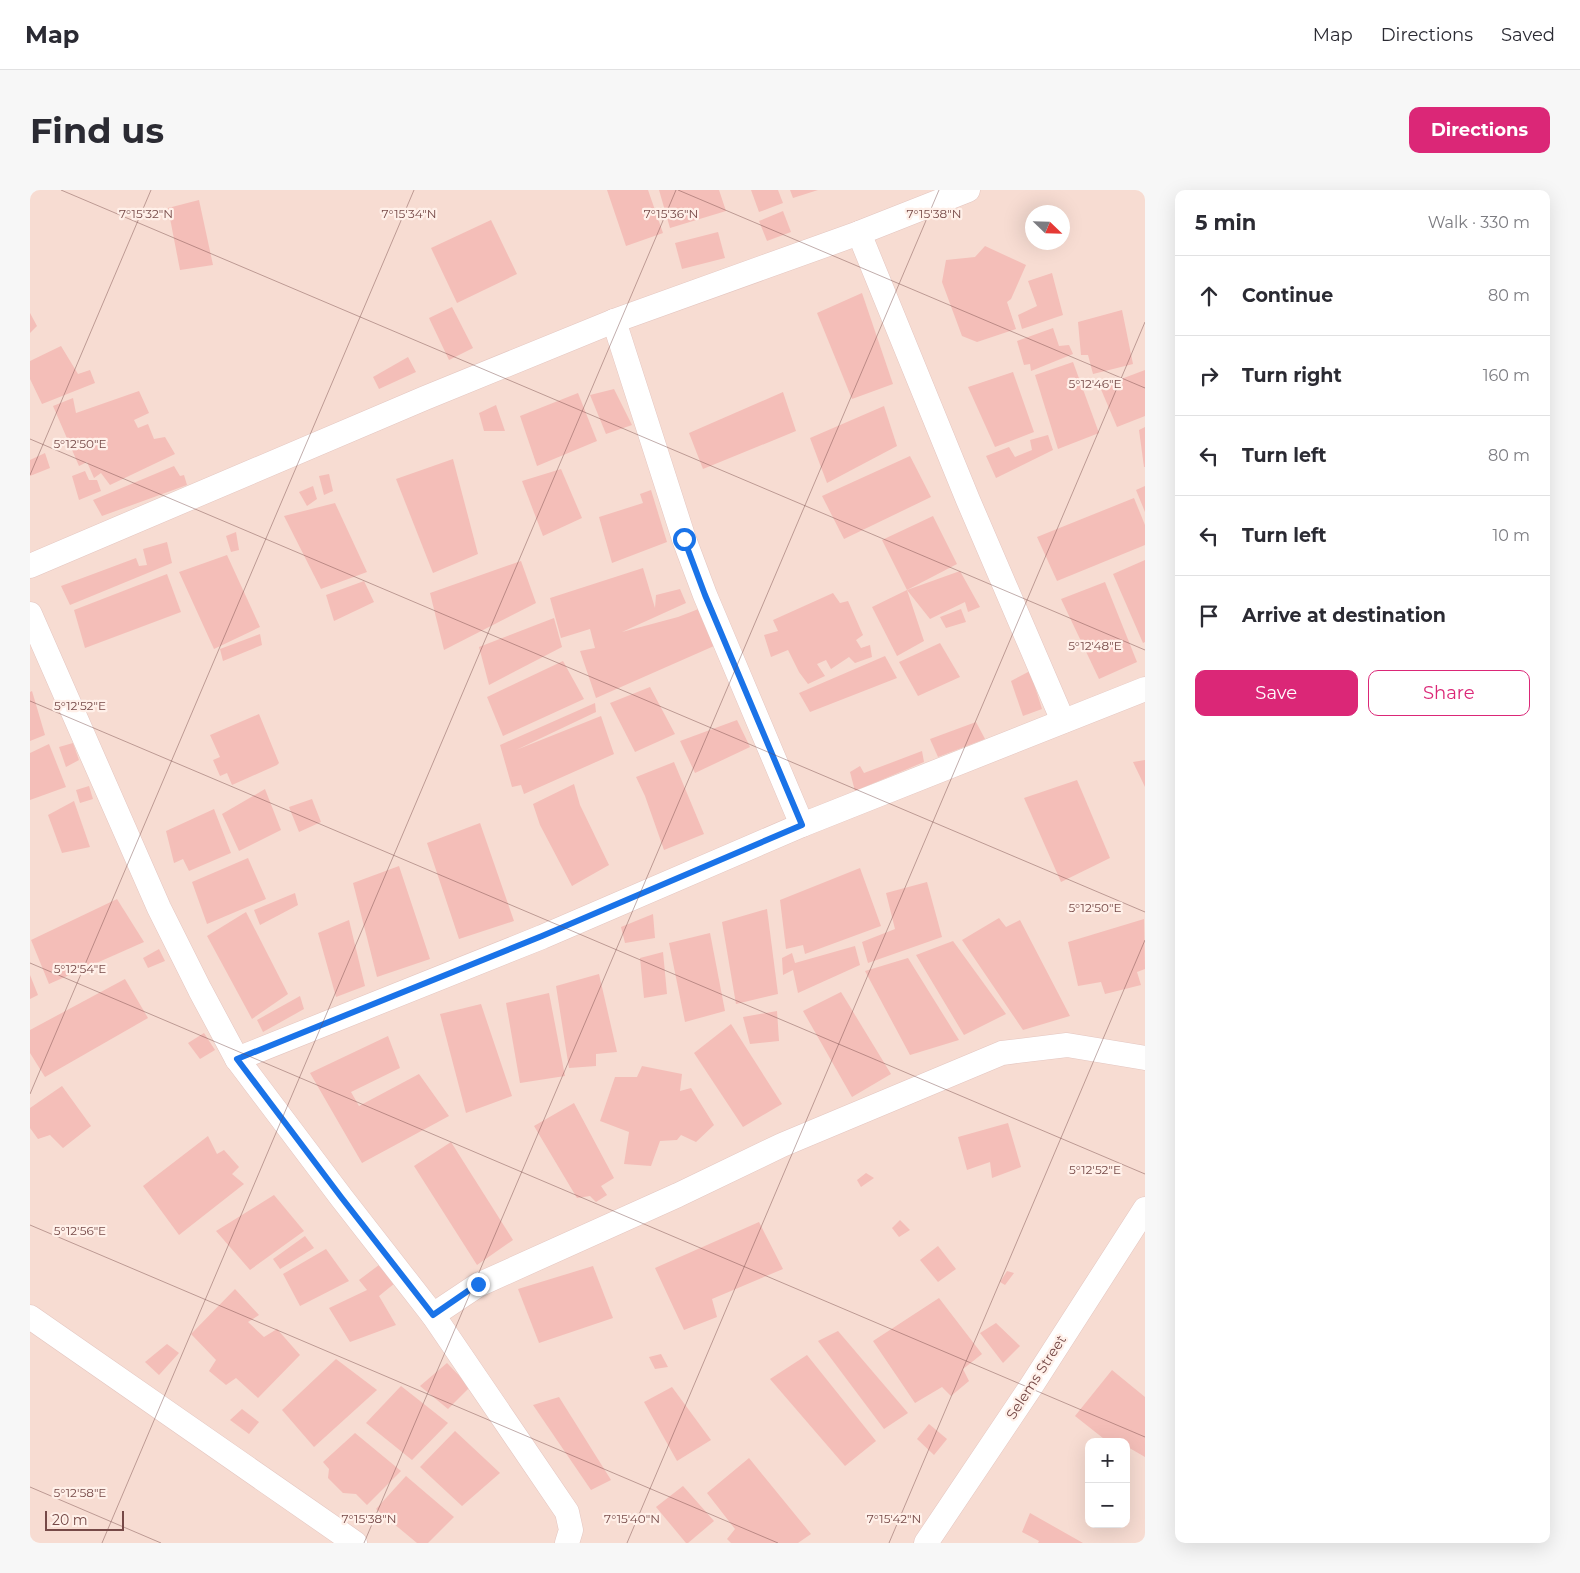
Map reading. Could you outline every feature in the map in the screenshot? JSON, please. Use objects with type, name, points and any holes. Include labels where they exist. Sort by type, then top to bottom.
[{"type":"street","points":[[30,566],[426,398],[614,321],[860,233],[968,190]]},
{"type":"street","points":[[860,233],[968,500],[1062,721]]},
{"type":"street","points":[[614,321],[684,539],[702,587],[802,825]]},
{"type":"street","points":[[30,614],[158,908],[237,1059],[433,1315],[567,1512],[572,1530],[567,1543]]},
{"type":"street","points":[[237,1059],[542,936],[802,825],[1145,689]]},
{"type":"street","points":[[433,1315],[478,1284],[678,1195],[782,1144],[1002,1053],[1067,1045],[1145,1058]]},
{"type":"street","name":"Selems Street","points":[[926,1543],[1030,1388],[1145,1210]]},
{"type":"street","points":[[30,1317],[355,1543]]},
{"type":"shaded area","points":[[30,190],[1145,190],[1145,1543],[30,1543]]},
{"type":"building","points":[[607,190],[648,190],[663,233],[626,246]]},
{"type":"building","points":[[659,190],[719,190],[726,211],[670,228]]},
{"type":"building","points":[[751,190],[778,190],[783,203],[759,212]]},
{"type":"building","points":[[790,190],[818,190],[793,198]]},
{"type":"building","points":[[199,200],[213,265],[180,270],[168,208]]},
{"type":"building","points":[[783,211],[791,232],[767,241],[759,221]]},
{"type":"building","points":[[491,220],[517,274],[457,303],[431,248]]},
{"type":"building","points":[[718,232],[725,258],[682,269],[675,243]]},
{"type":"building","points":[[985,246],[1026,265],[1011,299],[1007,302],[1016,329],[977,342],[962,336],[942,282],[946,260],[975,257]]},
{"type":"building","points":[[1052,273],[1063,315],[1022,329],[1018,315],[1037,306],[1028,281]]},
{"type":"building","points":[[862,293],[893,384],[852,399],[817,313]]},
{"type":"building","points":[[452,307],[473,348],[449,360],[429,318]]},
{"type":"building","points":[[1122,310],[1133,364],[1093,374],[1088,355],[1081,355],[1078,322]]},
{"type":"building","points":[[30,313],[37,326],[30,333]]},
{"type":"building","points":[[1053,328],[1059,346],[1069,345],[1073,354],[1031,371],[1030,364],[1024,365],[1017,341]]},
{"type":"building","points":[[61,346],[78,374],[90,370],[95,383],[42,404],[30,379],[30,361]]},
{"type":"building","points":[[408,357],[416,372],[379,389],[373,377]]},
{"type":"building","points":[[1073,362],[1099,433],[1058,449],[1035,375]]},
{"type":"building","points":[[1145,370],[1145,416],[1117,427],[1100,387]]},
{"type":"building","points":[[1013,372],[1034,432],[995,447],[968,387]]},
{"type":"building","points":[[614,389],[632,425],[606,434],[590,395]]},
{"type":"building","points":[[139,391],[149,413],[134,420],[138,428],[148,424],[154,439],[165,437],[175,454],[110,485],[101,473],[94,478],[87,462],[79,466],[53,406],[73,398],[76,413]]},
{"type":"building","points":[[783,392],[796,431],[703,469],[689,433]]},
{"type":"building","points":[[578,393],[597,441],[537,466],[520,416]]},
{"type":"building","points":[[496,405],[505,431],[484,431],[479,413]]},
{"type":"building","points":[[884,406],[897,446],[827,483],[810,438]]},
{"type":"building","points":[[1145,427],[1145,467],[1144,467],[1139,430]]},
{"type":"building","points":[[1048,435],[1053,450],[996,478],[986,456],[1009,447],[1015,457],[1032,450],[1030,440]]},
{"type":"building","points":[[45,453],[50,468],[30,476],[30,460]]},
{"type":"building","points":[[910,456],[931,497],[844,539],[822,496]]},
{"type":"building","points":[[453,459],[478,554],[433,573],[396,479]]},
{"type":"building","points":[[174,466],[180,476],[184,475],[187,485],[102,516],[93,500]]},
{"type":"building","points":[[561,469],[582,518],[543,536],[522,481]]},
{"type":"building","points":[[85,471],[89,480],[97,480],[101,491],[79,500],[72,476]]},
{"type":"building","points":[[329,474],[333,491],[324,495],[319,476]]},
{"type":"building","points":[[313,486],[317,499],[307,506],[299,492]]},
{"type":"building","points":[[1145,486],[1145,512],[1136,490]]},
{"type":"building","points":[[651,490],[667,542],[612,563],[599,517],[643,503],[640,494]]},
{"type":"building","points":[[1134,498],[1145,525],[1145,545],[1057,581],[1037,537]]},
{"type":"building","points":[[335,503],[367,572],[321,589],[284,516]]},
{"type":"building","points":[[933,516],[957,564],[907,590],[882,540]]},
{"type":"building","points":[[236,532],[239,550],[231,552],[226,536]]},
{"type":"building","points":[[167,542],[172,563],[70,605],[61,586],[136,558],[139,566],[147,565],[143,549]]},
{"type":"building","points":[[227,555],[260,627],[214,649],[179,572]]},
{"type":"building","points":[[1145,560],[1145,642],[1143,643],[1113,574]]},
{"type":"building","points":[[521,561],[536,603],[444,650],[430,593]]},
{"type":"building","points":[[643,568],[655,608],[656,595],[680,589],[686,603],[622,632],[678,617],[701,608],[714,646],[596,698],[580,651],[595,648],[590,629],[561,638],[550,598]]},
{"type":"building","points":[[960,571],[980,607],[968,612],[965,602],[930,619],[907,590]]},
{"type":"building","points":[[167,574],[181,612],[85,648],[74,610]]},
{"type":"building","points":[[364,581],[374,602],[334,621],[326,595]]},
{"type":"building","points":[[1105,582],[1137,662],[1099,679],[1061,599]]},
{"type":"building","points":[[907,590],[924,641],[897,656],[872,607]]},
{"type":"building","points":[[833,593],[840,603],[848,601],[863,635],[856,640],[861,648],[870,645],[872,657],[855,663],[849,657],[831,669],[826,660],[817,664],[825,676],[808,684],[799,672],[788,650],[771,657],[764,635],[778,631],[773,620]]},
{"type":"building","points":[[961,609],[966,622],[946,628],[940,617]]},
{"type":"building","points":[[554,618],[562,647],[489,685],[479,647]]},
{"type":"building","points":[[260,634],[262,645],[223,661],[220,649]]},
{"type":"building","points":[[940,643],[960,677],[918,696],[899,662]]},
{"type":"building","points":[[885,656],[897,678],[810,712],[799,693]]},
{"type":"building","points":[[563,661],[584,699],[503,736],[487,697]]},
{"type":"building","points":[[1030,671],[1042,709],[1023,716],[1011,681]]},
{"type":"building","points":[[650,687],[675,734],[635,752],[610,703]]},
{"type":"building","points":[[32,691],[45,735],[30,741],[30,692]]},
{"type":"building","points":[[595,703],[596,712],[516,750],[601,716],[614,754],[524,794],[521,785],[512,787],[500,745]]},
{"type":"building","points":[[259,714],[279,763],[232,785],[227,773],[220,776],[213,760],[220,757],[210,735]]},
{"type":"building","points":[[737,720],[750,747],[695,773],[680,741]]},
{"type":"building","points":[[976,722],[985,739],[938,757],[930,739]]},
{"type":"building","points":[[73,743],[79,760],[66,767],[59,747]]},
{"type":"building","points":[[49,744],[66,787],[30,800],[30,753]]},
{"type":"building","points":[[922,751],[924,762],[855,791],[850,772],[860,766],[864,773]]},
{"type":"building","points":[[1145,760],[1145,787],[1133,762]]},
{"type":"building","points":[[674,762],[704,834],[664,850],[645,796],[636,777]]},
{"type":"building","points":[[1077,780],[1110,858],[1061,882],[1024,798]]},
{"type":"building","points":[[574,784],[580,805],[609,865],[572,886],[540,825],[533,804]]},
{"type":"building","points":[[89,786],[93,799],[80,803],[76,790]]},
{"type":"building","points":[[265,789],[281,830],[239,851],[222,814]]},
{"type":"building","points":[[312,799],[321,822],[299,832],[289,807]]},
{"type":"building","points":[[74,801],[90,847],[62,853],[48,815]]},
{"type":"building","points":[[214,809],[231,853],[189,871],[183,859],[174,863],[166,831]]},
{"type":"building","points":[[480,823],[514,921],[459,939],[427,843]]},
{"type":"building","points":[[248,858],[266,899],[207,924],[192,882]]},
{"type":"building","points":[[399,866],[430,959],[377,977],[353,883]]},
{"type":"building","points":[[860,868],[881,926],[805,954],[803,945],[786,949],[780,900]]},
{"type":"building","points":[[927,882],[942,937],[868,963],[862,942],[895,929],[886,893]]},
{"type":"building","points":[[295,893],[298,905],[260,925],[254,910]]},
{"type":"building","points":[[117,899],[144,942],[49,984],[31,940]]},
{"type":"building","points":[[767,909],[778,994],[736,1004],[722,922]]},
{"type":"building","points":[[246,912],[288,994],[252,1019],[207,936]]},
{"type":"building","points":[[653,914],[655,938],[625,943],[621,927]]},
{"type":"building","points":[[999,918],[1006,927],[1020,920],[1070,1016],[1023,1030],[962,940]]},
{"type":"building","points":[[1144,919],[1145,969],[1137,972],[1141,985],[1105,994],[1101,982],[1078,986],[1068,942]]},
{"type":"building","points":[[349,920],[365,986],[336,997],[318,933]]},
{"type":"building","points":[[710,933],[725,1011],[685,1022],[669,943]]},
{"type":"building","points":[[953,941],[1006,1014],[964,1035],[916,955]]},
{"type":"building","points":[[855,946],[860,965],[798,993],[793,970],[783,975],[782,958],[792,953],[795,963]]},
{"type":"building","points":[[159,949],[165,961],[148,968],[143,958]]},
{"type":"building","points":[[663,952],[667,994],[644,998],[640,958]]},
{"type":"building","points":[[908,958],[959,1040],[910,1055],[865,971]]},
{"type":"building","points":[[599,974],[617,1052],[596,1054],[596,1066],[569,1068],[556,986]]},
{"type":"building","points":[[30,975],[38,995],[30,999]]},
{"type":"building","points":[[125,979],[148,1018],[45,1077],[30,1053],[30,1030]]},
{"type":"building","points":[[841,992],[891,1074],[852,1097],[803,1011]]},
{"type":"building","points":[[549,993],[565,1076],[520,1083],[506,1003]]},
{"type":"building","points":[[300,996],[304,1009],[263,1032],[257,1020]]},
{"type":"building","points":[[481,1004],[512,1096],[466,1113],[440,1014]]},
{"type":"building","points":[[777,1011],[779,1041],[750,1044],[743,1017]]},
{"type":"building","points":[[731,1024],[782,1104],[743,1127],[694,1053]]},
{"type":"building","points":[[204,1033],[215,1050],[200,1059],[188,1043]]},
{"type":"building","points":[[388,1036],[400,1068],[351,1092],[359,1106],[419,1074],[449,1116],[362,1163],[310,1073]]},
{"type":"building","points":[[642,1066],[682,1074],[680,1091],[691,1088],[714,1125],[696,1142],[681,1135],[677,1140],[660,1141],[651,1166],[624,1164],[629,1132],[600,1121],[615,1077],[637,1077]]},
{"type":"building","points":[[62,1086],[91,1126],[63,1148],[50,1135],[38,1139],[30,1128],[30,1108]]},
{"type":"building","points":[[574,1103],[614,1178],[601,1186],[607,1195],[596,1202],[590,1196],[577,1198],[534,1126]]},
{"type":"building","points":[[1008,1123],[1021,1167],[992,1178],[990,1162],[967,1170],[958,1137]]},
{"type":"building","points":[[208,1136],[217,1154],[224,1150],[239,1167],[232,1174],[244,1184],[179,1235],[143,1186]]},
{"type":"building","points":[[451,1142],[513,1240],[477,1265],[414,1166]]},
{"type":"building","points":[[866,1173],[874,1178],[861,1187],[857,1180]]},
{"type":"building","points":[[274,1195],[304,1231],[250,1270],[216,1231]]},
{"type":"building","points":[[900,1220],[910,1230],[899,1237],[892,1228]]},
{"type":"building","points":[[759,1222],[783,1269],[712,1299],[717,1317],[684,1330],[655,1268]]},
{"type":"building","points":[[305,1236],[314,1248],[280,1269],[273,1259]]},
{"type":"building","points":[[938,1246],[956,1269],[938,1282],[920,1260]]},
{"type":"building","points":[[326,1249],[349,1281],[300,1306],[283,1274]]},
{"type":"building","points":[[383,1262],[400,1279],[379,1296],[396,1325],[350,1342],[329,1308],[367,1290],[359,1280]]},
{"type":"building","points":[[593,1266],[613,1318],[539,1343],[518,1289]]},
{"type":"building","points":[[1007,1271],[1014,1273],[1005,1285],[1000,1282]]},
{"type":"building","points":[[235,1289],[259,1315],[248,1322],[264,1337],[277,1329],[300,1355],[258,1398],[236,1378],[226,1385],[209,1371],[216,1360],[191,1334]]},
{"type":"building","points":[[939,1298],[982,1354],[963,1369],[969,1381],[951,1396],[942,1387],[915,1403],[873,1341]]},
{"type":"building","points":[[996,1323],[1020,1346],[1003,1363],[980,1333]]},
{"type":"building","points":[[838,1331],[908,1413],[884,1429],[818,1341]]},
{"type":"building","points":[[167,1344],[179,1353],[159,1375],[145,1362]]},
{"type":"building","points":[[661,1354],[668,1367],[655,1369],[649,1357]]},
{"type":"building","points":[[807,1355],[876,1441],[845,1466],[770,1379]]},
{"type":"building","points":[[336,1359],[377,1390],[314,1447],[282,1410]]},
{"type":"building","points":[[447,1363],[470,1387],[448,1409],[420,1386]]},
{"type":"building","points":[[1112,1370],[1145,1397],[1145,1457],[1130,1448],[1130,1438],[1103,1438],[1075,1416]]},
{"type":"building","points":[[401,1386],[448,1423],[412,1460],[366,1423]]},
{"type":"building","points":[[672,1387],[711,1440],[677,1461],[644,1402]]},
{"type":"building","points":[[559,1397],[611,1480],[591,1490],[533,1405]]},
{"type":"building","points":[[242,1409],[259,1422],[249,1434],[230,1420]]},
{"type":"building","points":[[929,1424],[947,1439],[934,1455],[917,1439]]},
{"type":"building","points":[[455,1431],[500,1473],[462,1506],[420,1467]]},
{"type":"building","points":[[355,1433],[401,1471],[367,1505],[356,1494],[343,1493],[328,1478],[329,1469],[323,1462]]},
{"type":"building","points":[[749,1458],[811,1534],[798,1543],[731,1543],[727,1539],[735,1529],[707,1493]]},
{"type":"building","points":[[406,1476],[454,1517],[428,1543],[417,1543],[376,1509]]},
{"type":"building","points":[[683,1486],[714,1521],[688,1543],[656,1507]]},
{"type":"building","points":[[1030,1513],[1083,1543],[1038,1543],[1039,1541],[1022,1532]]},
{"type":"route","points":[[478,1284],[433,1315],[237,1059],[542,936],[802,825],[705,595],[684,539]]}]
